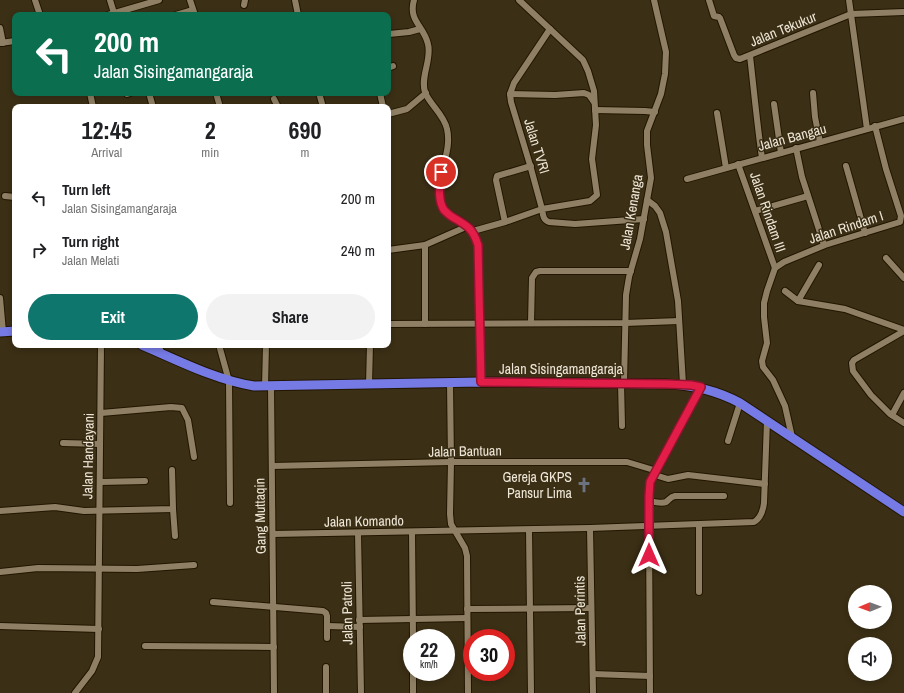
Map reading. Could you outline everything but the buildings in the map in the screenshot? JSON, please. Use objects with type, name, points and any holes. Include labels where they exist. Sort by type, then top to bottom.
[{"type":"highway","points":[[2,332],[12,331]]},
{"type":"highway","name":"Jalan Sisingamangaraja","points":[[160,349],[230,381],[254,386],[481,382],[684,384],[701,387],[740,402],[904,512]]},
{"type":"street","points":[[35,0],[39,12]]},
{"type":"street","points":[[110,0],[111,12]]},
{"type":"street","points":[[118,12],[159,0]]},
{"type":"street","points":[[190,0],[194,12]]},
{"type":"street","points":[[295,0],[297,12]]},
{"type":"street","points":[[414,0],[412,12],[415,22],[428,44],[429,53],[425,74],[426,93],[437,108],[448,129],[446,154],[439,187],[441,202],[444,210],[473,231],[478,245],[481,382]]},
{"type":"street","points":[[473,231],[542,209],[590,202],[597,196],[592,159],[595,136],[594,91],[588,71],[583,60],[519,0]]},
{"type":"street","name":"Jalan Kenanga","points":[[622,426],[622,383],[626,295],[640,239],[651,178],[647,145],[648,131],[661,94],[665,74],[666,52],[654,0]]},
{"type":"street","name":"Jalan Tekukur","points":[[708,0],[714,16],[720,18],[736,58],[740,59],[851,14],[904,12]]},
{"type":"street","points":[[849,0],[867,129]]},
{"type":"street","points":[[0,28],[2,43],[12,41]]},
{"type":"street","points":[[391,34],[420,29]]},
{"type":"street","points":[[550,29],[514,84],[510,94],[556,95],[584,93],[589,95],[594,103]]},
{"type":"street","points":[[750,56],[756,124],[762,158]]},
{"type":"street","points":[[391,113],[406,109],[426,93]]},
{"type":"street","points":[[813,93],[815,117],[820,142]]},
{"type":"street","name":"Jalan TVRI","points":[[510,94],[542,209]]},
{"type":"street","points":[[274,99],[276,104]]},
{"type":"street","points":[[774,104],[781,152]]},
{"type":"street","points":[[595,110],[645,110],[654,112]]},
{"type":"street","points":[[717,113],[726,168]]},
{"type":"street","name":"Jalan Bangau","points":[[687,179],[904,119]]},
{"type":"street","name":"Jalan Rindam I","points":[[774,268],[784,262],[824,245],[898,223],[902,219],[886,169],[875,126]]},
{"type":"street","points":[[796,148],[802,177],[824,245]]},
{"type":"street","name":"Jalan Rindam III","points":[[738,164],[774,268]]},
{"type":"street","points":[[505,222],[496,180],[497,176],[531,166]]},
{"type":"street","points":[[846,166],[865,233]]},
{"type":"street","points":[[5,196],[12,197]]},
{"type":"street","points":[[755,211],[808,196]]},
{"type":"street","points":[[647,200],[657,208],[665,227],[677,297],[684,384]]},
{"type":"street","points":[[542,209],[544,218],[549,222],[575,224],[644,219]]},
{"type":"street","points":[[391,250],[425,245],[468,226]]},
{"type":"street","points":[[425,245],[425,324]]},
{"type":"street","points":[[886,258],[904,278]]},
{"type":"street","points":[[798,301],[819,265]]},
{"type":"street","points":[[774,268],[764,303],[767,343],[762,362],[763,367],[773,380],[785,406],[792,437]]},
{"type":"street","points":[[531,323],[532,278],[536,272],[631,271]]},
{"type":"street","points":[[785,291],[798,301],[846,309],[904,331]]},
{"type":"street","points":[[0,298],[2,332]]},
{"type":"street","points":[[391,324],[625,323],[679,321]]},
{"type":"street","points":[[904,331],[854,360],[852,363],[853,370],[871,395],[892,415],[904,422]]},
{"type":"street","name":"Jalan Handayani","points":[[75,693],[92,671],[98,658],[101,348]]},
{"type":"street","points":[[221,348],[230,381],[230,503]]},
{"type":"street","name":"Gang Muttaqin","points":[[266,348],[272,466],[274,693]]},
{"type":"street","points":[[369,384],[370,348]]},
{"type":"street","points":[[450,383],[450,514],[451,524],[465,548],[467,556],[468,693]]},
{"type":"street","points":[[650,693],[650,482],[701,387]]},
{"type":"street","points":[[892,415],[904,393]]},
{"type":"street","points":[[728,441],[740,402]]},
{"type":"street","points":[[101,414],[171,407],[182,408],[188,420],[194,457]]},
{"type":"street","points":[[455,532],[699,526],[754,522],[759,519],[763,511],[767,421]]},
{"type":"street","points":[[63,443],[100,444]]},
{"type":"street","name":"Jalan Bantuan","points":[[272,466],[451,462],[627,462],[668,479],[688,474],[765,484]]},
{"type":"street","points":[[172,470],[175,536]]},
{"type":"street","points":[[100,482],[144,481]]},
{"type":"street","points":[[649,501],[663,503],[675,496],[724,496]]},
{"type":"street","points":[[0,511],[51,507],[84,511],[173,509]]},
{"type":"street","points":[[699,526],[699,592]]},
{"type":"street","name":"Jalan Perintis","points":[[590,528],[593,693]]},
{"type":"street","points":[[529,530],[531,693]]},
{"type":"street","points":[[412,532],[413,629]]},
{"type":"street","name":"Jalan Komando","points":[[272,534],[455,532]]},
{"type":"street","name":"Jalan Patroli","points":[[358,533],[361,693]]},
{"type":"street","points":[[0,572],[38,568],[137,569],[194,565]]},
{"type":"street","points":[[213,602],[323,611],[328,616],[327,638]]},
{"type":"street","points":[[467,609],[592,608]]},
{"type":"street","points":[[359,620],[468,618]]},
{"type":"street","points":[[0,626],[98,629]]},
{"type":"street","points":[[328,626],[360,627]]},
{"type":"street","points":[[145,646],[274,647]]},
{"type":"street","points":[[326,666],[326,693]]},
{"type":"street","points":[[593,674],[650,676]]},
{"type":"street","points":[[413,681],[413,693]]},
{"type":"place","name":"Gereja GKPS Pansur Lima","points":[[584,485]]},
{"type":"route","points":[[441,172],[439,187],[441,202],[444,210],[471,228],[478,245],[481,382],[667,384],[701,387],[650,482],[649,555]]}]
